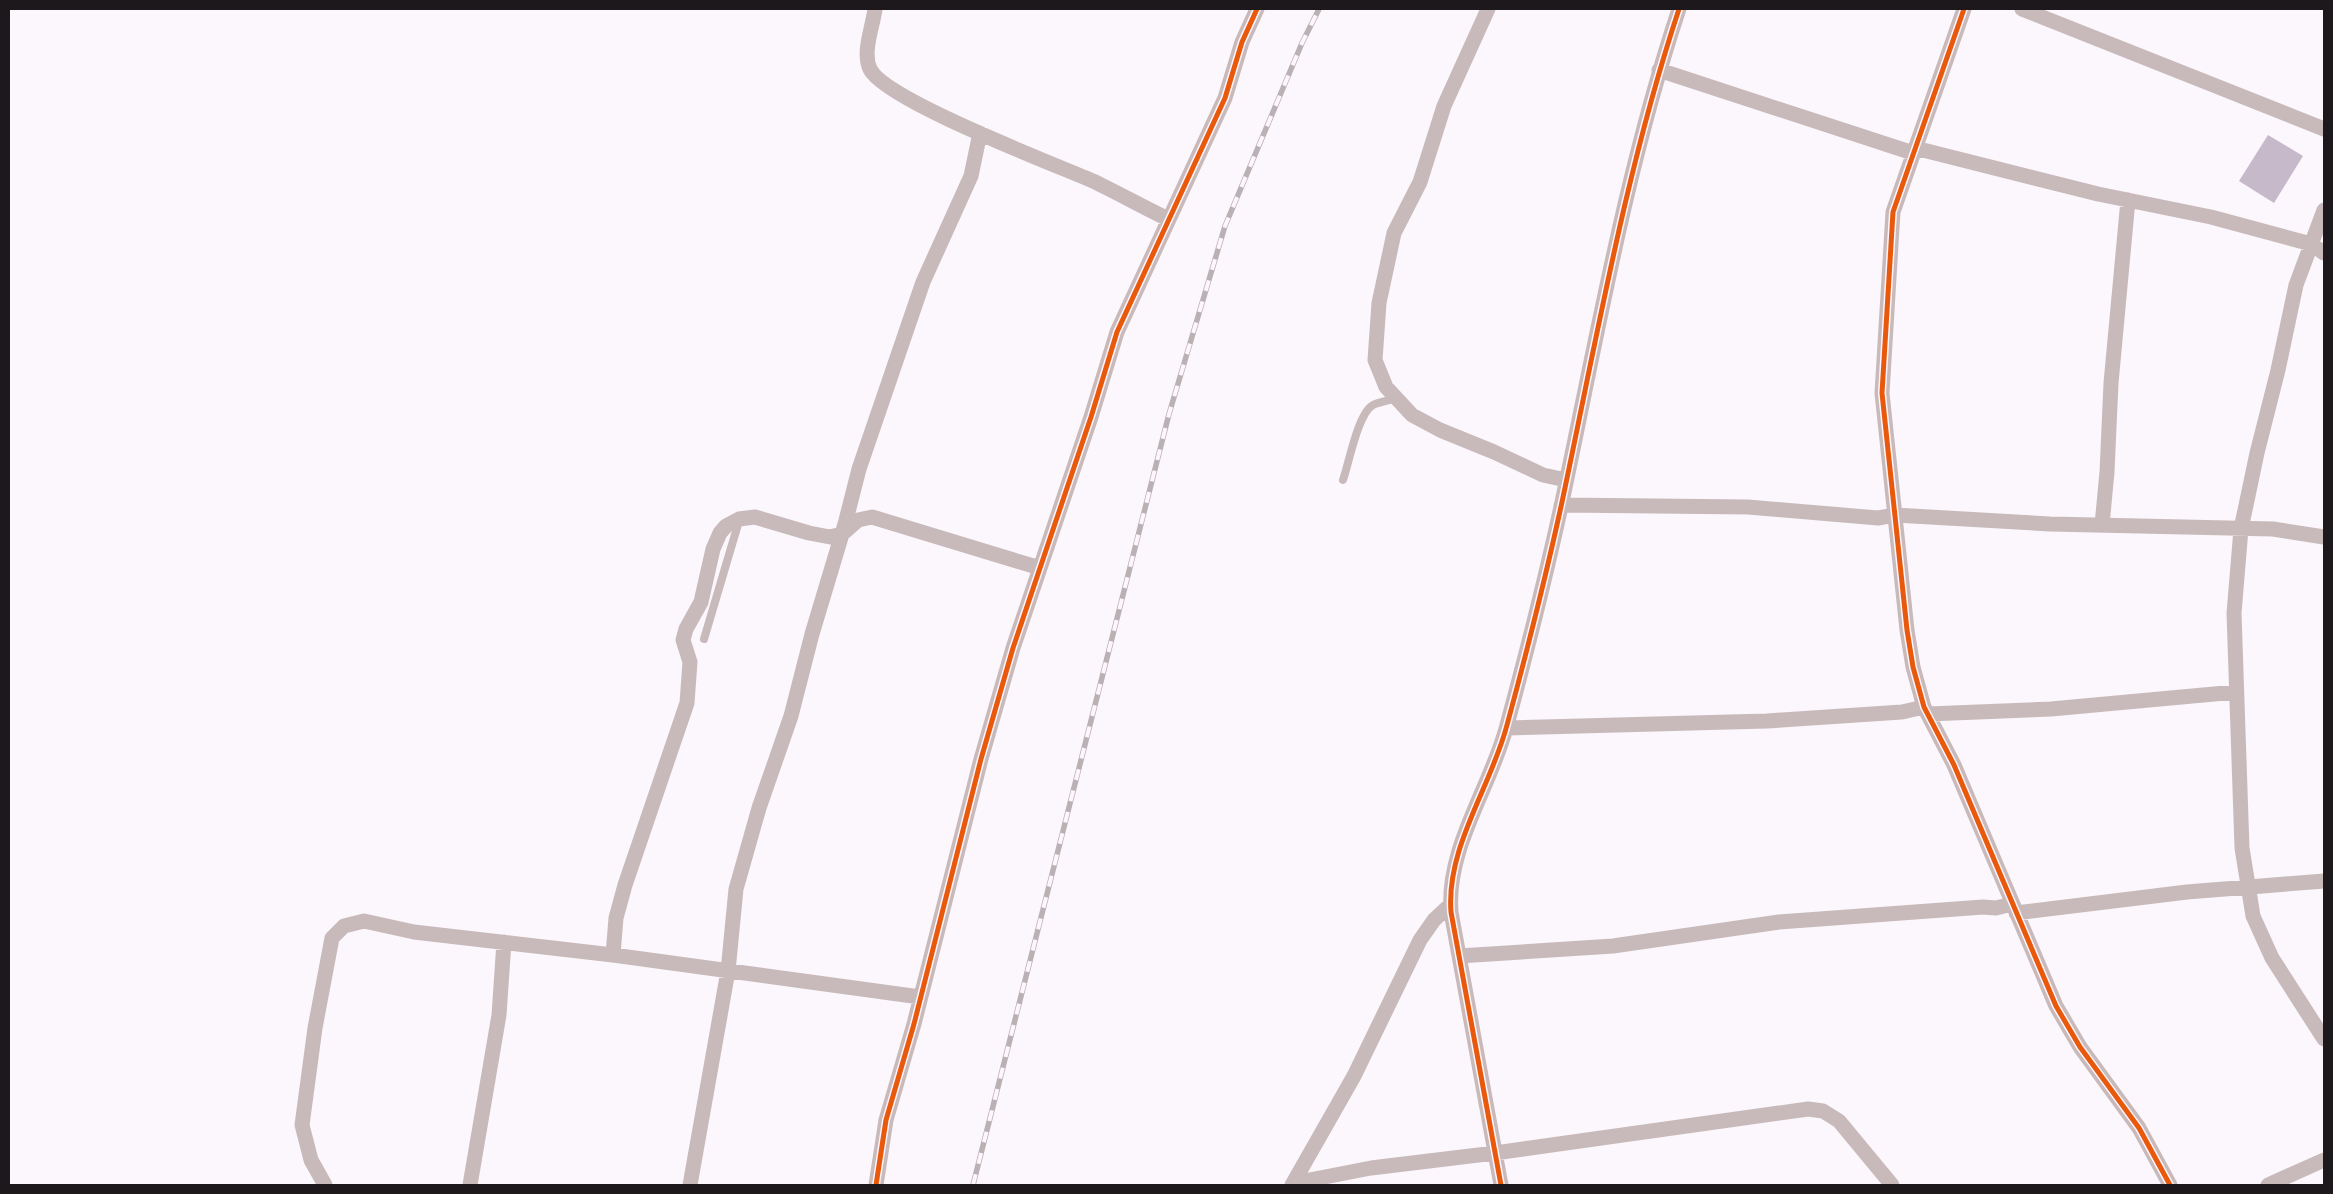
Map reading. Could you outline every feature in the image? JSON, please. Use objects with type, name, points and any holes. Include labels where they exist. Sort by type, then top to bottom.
[{"type":"street","points":[[875,9],[868,59],[869,68],[878,79],[904,97],[980,133],[1095,182],[1168,219]]},
{"type":"street","points":[[876,1185],[886,1120],[920,997],[981,759],[1013,648],[1092,417],[1117,332],[1225,98],[1242,42],[1257,9]]},
{"type":"street","points":[[1488,9],[1444,106],[1420,182],[1394,233],[1379,303],[1375,348],[1378,371],[1386,387],[1412,415],[1440,430],[1543,475],[1566,480]]},
{"type":"street","points":[[1501,1185],[1450,905],[1454,866],[1507,728],[1561,505],[1607,284],[1659,70],[1679,9]]},
{"type":"street","points":[[1964,9],[1893,212],[1882,393],[1907,630],[1913,667],[1926,710],[1947,749],[2056,1006],[2080,1047],[2139,1128],[2170,1185]]},
{"type":"street","points":[[2022,9],[2324,128]]},
{"type":"street","points":[[1659,70],[1914,150],[2128,200],[2210,217],[2311,244],[2324,254]]},
{"type":"street","points":[[690,1185],[728,971],[736,889],[759,808],[791,716],[812,634],[859,469],[923,282],[971,176],[980,133]]},
{"type":"street","points":[[2102,525],[2107,472],[2111,383],[2128,200]]},
{"type":"street","points":[[2324,210],[2296,285],[2241,529],[2234,613],[2242,848],[2253,916],[2272,958],[2324,1039]]},
{"type":"street","points":[[1561,505],[1748,506],[1878,518],[1895,515],[2102,525],[2273,529],[2324,537]]},
{"type":"street","points":[[613,955],[616,918],[625,885],[686,703],[690,662],[684,640],[686,629],[701,602],[713,550],[720,533],[726,526],[739,519],[755,517],[819,536],[830,537],[842,534],[858,520],[872,517],[1040,568]]},
{"type":"street","points":[[1507,728],[1766,721],[1926,710],[2051,708],[2236,692]]},
{"type":"street","points":[[1459,956],[1613,946],[1779,922],[1895,915],[1983,907],[2014,908],[2324,882]]},
{"type":"street","points":[[1293,1184],[1370,1045],[1420,940],[1434,920],[1450,905]]},
{"type":"street","points":[[325,1185],[311,1160],[302,1126],[315,1028],[332,938],[344,926],[364,921],[414,932],[613,955],[920,997]]},
{"type":"street","points":[[470,1185],[499,1015],[504,942]]},
{"type":"street","points":[[1293,1184],[1370,1168],[1495,1153],[1724,1119],[1815,1109],[1832,1115],[1839,1121],[1892,1185]]},
{"type":"street","points":[[2268,1185],[2324,1160]]},
{"type":"lane","points":[[1344,480],[1354,449],[1358,428],[1365,412],[1371,406],[1395,398]]},
{"type":"lane","points":[[704,639],[739,519]]},
{"type":"building","points":[[2268,135],[2303,156],[2274,203],[2239,181]]},
{"type":"railway","points":[[973,1185],[1169,414],[1225,226],[1302,43],[1319,9]]},
{"type":"cycle path","points":[[876,1185],[886,1120],[914,1024],[981,759],[1013,648],[1091,417],[1117,332],[1225,98],[1242,42],[1257,9]]},
{"type":"cycle path","points":[[1501,1185],[1451,912],[1451,888],[1455,864],[1462,841],[1500,748],[1522,669],[1556,530],[1600,316],[1628,192],[1643,130],[1679,9]]},
{"type":"cycle path","points":[[1964,9],[1893,212],[1882,393],[1907,630],[1913,667],[1924,707],[1954,765],[2056,1006],[2080,1047],[2139,1128],[2170,1185]]}]
